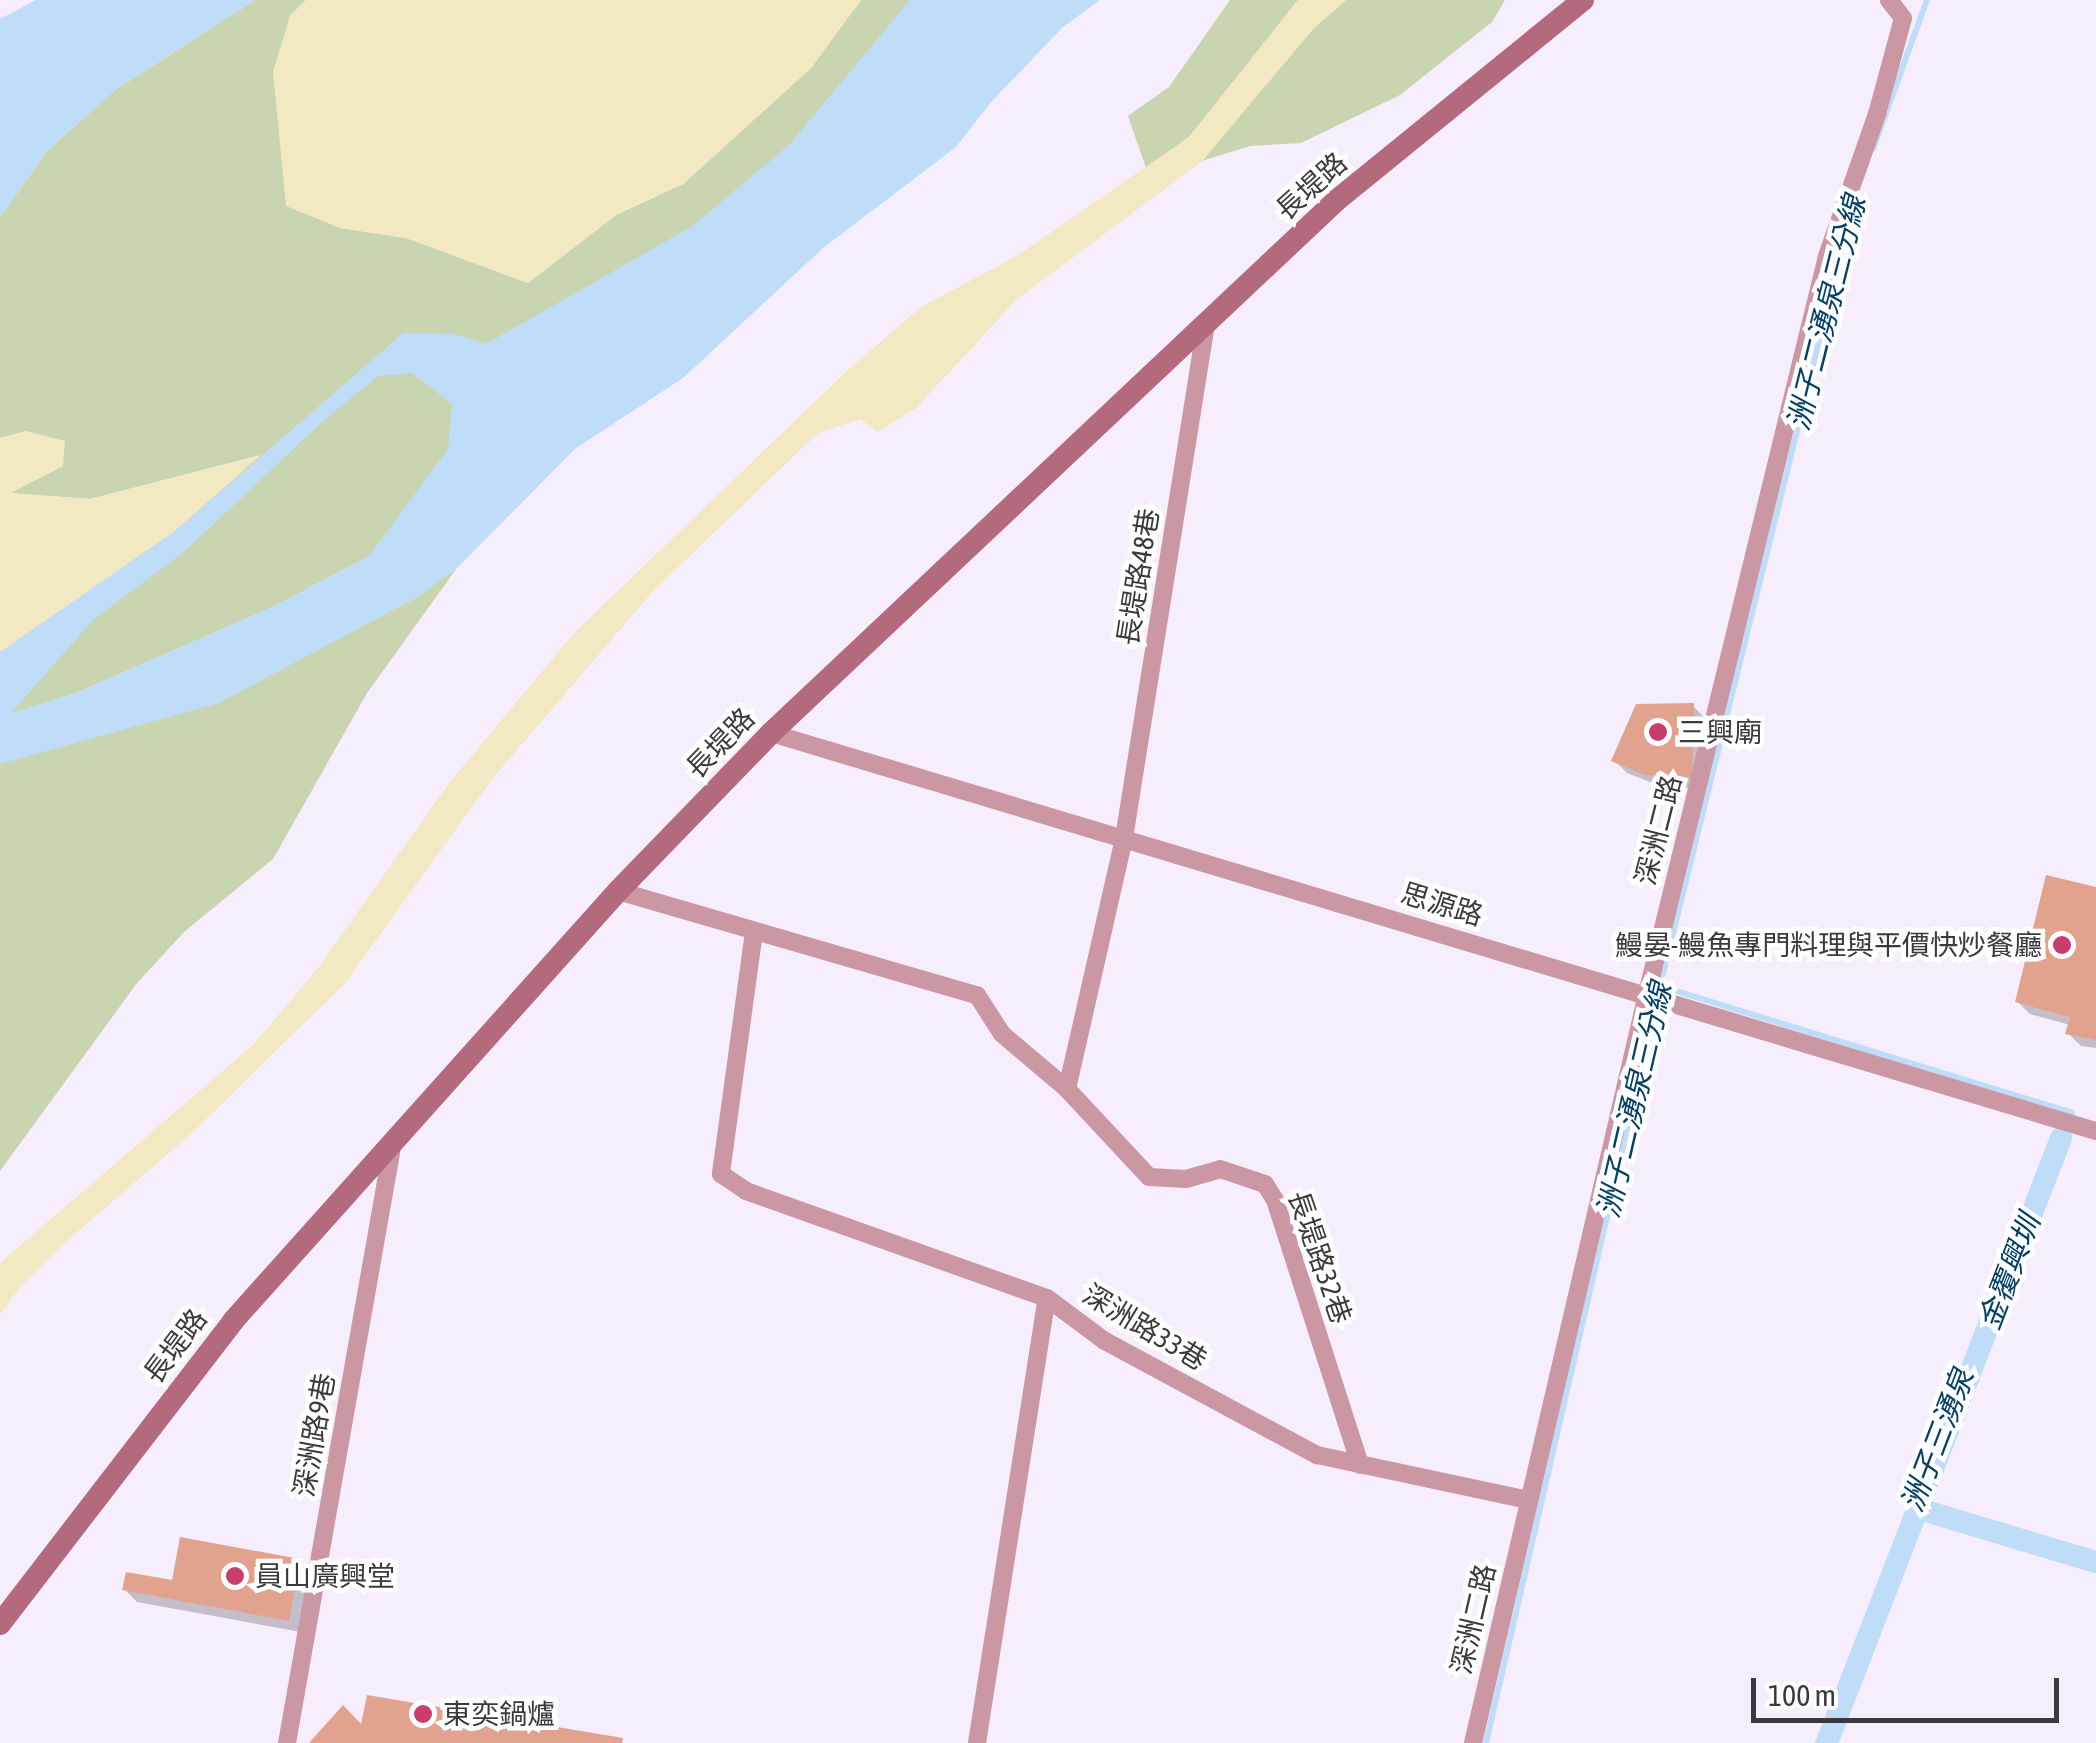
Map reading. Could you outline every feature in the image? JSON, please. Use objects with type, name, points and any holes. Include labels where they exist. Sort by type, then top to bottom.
[{"type":"street","name":"長堤路","points":[[0,1624],[232,1321],[618,890],[771,733],[1337,200],[1583,0]]},
{"type":"street","name":"深洲二路","points":[[1473,1743],[1647,994],[1828,256],[1877,114],[1903,18],[1889,0]]},
{"type":"street","name":"長堤路48巷","points":[[1124,838],[1206,324]]},
{"type":"street","name":"思源路","points":[[771,733],[2096,1131]]},
{"type":"street","points":[[1067,1088],[1124,838]]},
{"type":"street","name":"長堤路32巷","points":[[618,890],[976,995],[1002,1034],[1067,1088],[1149,1178],[1186,1179],[1220,1169],[1265,1184],[1275,1200],[1360,1465]]},
{"type":"street","points":[[754,932],[721,1174],[746,1191],[1047,1298]]},
{"type":"street","name":"深洲路9巷","points":[[287,1743],[394,1137]]},
{"type":"street","name":"深洲路33巷","points":[[977,1743],[1047,1298],[1105,1342],[1318,1455],[1528,1500]]},
{"type":"green space","points":[[255,0],[306,0],[290,16],[340,228],[406,238],[528,283],[616,215],[683,184],[811,68],[861,0],[1033,0],[369,556],[275,606],[76,693],[0,717],[0,652],[135,559],[257,456],[90,499],[8,493],[63,466],[26,431],[0,438],[0,217],[47,151],[115,90]]},
{"type":"green space","points":[[1230,0],[1298,0],[1189,137],[1146,168],[1128,116],[1169,87]]},
{"type":"green space","points":[[1346,0],[1505,0],[1492,22],[1400,95],[1301,143],[1250,146],[1202,161],[1313,29]]},
{"type":"green space","points":[[457,568],[367,693],[273,859],[185,931],[137,983],[0,1171],[0,752],[415,598]]},
{"type":"sand","points":[[306,0],[861,0],[811,68],[683,184],[616,215],[528,283],[406,238],[340,228],[286,206],[273,72],[290,16]]},
{"type":"sand","points":[[1298,0],[1346,0],[1313,29],[1202,161],[1016,300],[916,408],[877,432],[861,419],[818,433],[653,591],[492,779],[345,983],[192,1133],[62,1245],[20,1287],[0,1315],[0,1263],[254,1044],[318,968],[450,782],[574,633],[849,369],[921,307],[1017,256],[1189,137]]},
{"type":"sand","points":[[26,431],[65,441],[63,466],[11,493],[90,499],[261,455],[174,532],[0,652],[0,438]]},
{"type":"water","points":[[36,0],[255,0],[115,90],[47,151],[0,217],[0,19]]},
{"type":"water","points":[[910,0],[1100,0],[1063,27],[991,102],[956,147],[823,248],[683,378],[575,449],[457,568],[416,598],[219,703],[0,764],[0,652],[175,531],[403,333],[455,334],[486,344],[691,227],[788,146]],"holes":[[[412,373],[452,404],[448,449],[369,556],[275,606],[76,693],[11,713],[93,620],[185,551],[322,422],[378,376]]]},
{"type":"building","name":"三興廟","points":[[1694,703],[1692,777],[1645,775],[1611,761],[1636,704]]},
{"type":"building","name":"鰻晏-鰻魚專門料理與平價快炒餐廳","points":[[2046,875],[2096,887],[2096,1040],[2065,1034],[2070,1017],[2015,1002]]},
{"type":"building","name":"員山廣興堂","points":[[180,1537],[300,1559],[289,1621],[122,1590],[126,1572],[172,1580]]},
{"type":"building","name":"東奕鍋爐","points":[[367,1695],[623,1738],[622,1743],[309,1743],[343,1705],[361,1724]]},
{"type":"waterway","name":"洲子二湧泉三分線","points":[[1873,149],[1927,0]]},
{"type":"waterway","name":"洲子二湧泉三分線","points":[[1486,1743],[1660,986],[1851,212]]},
{"type":"waterway","points":[[1660,986],[2072,1113]]},
{"type":"waterway","name":"洲子三湧泉","points":[[1818,1743],[2056,1136]]},
{"type":"waterway","name":"金覆興圳","points":[[1827,1743],[2061,1138]]},
{"type":"waterway","points":[[1919,1509],[2096,1562]]},
{"type":"place","name":"三興廟","points":[[1658,732]]},
{"type":"place","name":"鰻晏-鰻魚專門料理與平價快炒餐廳","points":[[2062,945]]},
{"type":"place","name":"員山廣興堂","points":[[235,1576]]},
{"type":"place","name":"東奕鍋爐","points":[[423,1714]]}]
